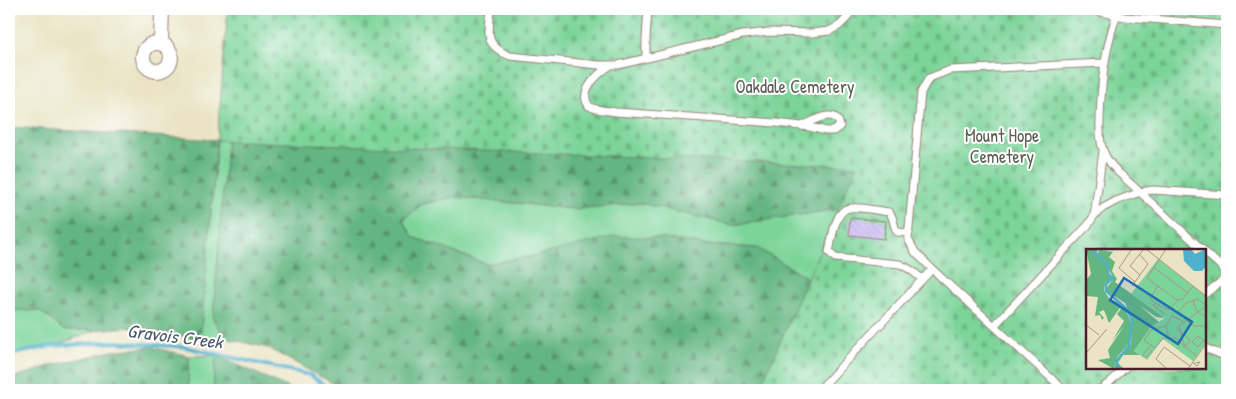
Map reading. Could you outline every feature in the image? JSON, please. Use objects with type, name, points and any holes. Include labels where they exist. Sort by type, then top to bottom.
[{"type":"street","points":[[161,43],[162,9]]},
{"type":"lane","points":[[491,9],[489,34],[491,42],[499,52],[510,56],[599,65],[618,65],[743,34],[769,32],[812,34],[829,31],[839,26],[848,18],[850,9]]},
{"type":"lane","points":[[646,58],[648,9]]},
{"type":"lane","points":[[1059,9],[1118,12],[1227,25]]},
{"type":"lane","points":[[1118,12],[1109,38],[1100,104],[1100,138],[1103,150],[1110,163],[1202,249]]},
{"type":"lane","points":[[1064,390],[932,269],[911,246],[908,239],[921,92],[929,78],[950,70],[1105,63]]},
{"type":"lane","points":[[611,65],[599,73],[587,89],[586,97],[589,105],[594,108],[616,112],[776,123],[826,131],[834,131],[840,126],[836,117],[831,115],[802,126]]},
{"type":"lane","points":[[1094,216],[1103,150]]},
{"type":"lane","points":[[994,326],[1103,208],[1140,192],[1153,190],[1227,195]]},
{"type":"lane","points":[[909,233],[897,232],[893,216],[889,212],[848,208],[841,213],[834,230],[829,252],[835,258],[900,264],[922,279]]},
{"type":"lane","points":[[1206,253],[1227,272]]},
{"type":"lane","points":[[819,390],[932,269]]},
{"type":"lane","points":[[1206,293],[1227,278]]},
{"type":"lane","points":[[1206,348],[1227,357]]},
{"type":"lane","points":[[1099,390],[1124,369]]},
{"type":"green space","points":[[228,9],[1227,9],[1227,390],[759,390],[857,166],[217,140]]},
{"type":"green space","points":[[9,127],[217,140],[201,331],[191,338],[130,327],[64,330],[40,311],[9,310]]},
{"type":"green space","points":[[217,140],[227,140],[213,319],[225,338],[191,338],[201,331]]},
{"type":"green space","points":[[227,140],[858,166],[839,209],[732,225],[641,203],[574,209],[455,197],[422,204],[403,220],[413,237],[486,264],[538,255],[616,236],[659,238],[706,245],[757,248],[808,278],[759,390],[345,390],[268,348],[225,338],[213,319]]},
{"type":"green space","points":[[455,197],[574,209],[641,203],[732,225],[839,209],[808,278],[757,248],[706,245],[659,238],[486,264],[413,237],[403,220],[422,204]]},
{"type":"green space","points":[[9,310],[40,311],[64,330],[97,330],[51,347],[9,355]]},
{"type":"green space","points":[[151,347],[189,356],[188,390],[9,390],[9,379],[53,365],[112,351]]},
{"type":"green space","points":[[216,355],[213,390],[188,390],[189,356]]},
{"type":"green space","points":[[216,355],[293,390],[213,390]]},
{"type":"building","points":[[850,218],[886,221],[884,239],[849,235]]},
{"type":"waterway","name":"Gravois Creek","points":[[9,355],[51,346],[114,342],[185,347],[310,375],[331,390]]},
{"type":"park label","name":"Oakdale Cemetery","points":[[795,86]]},
{"type":"park label","name":"Mount Hope Cemetery","points":[[1002,145]]}]
